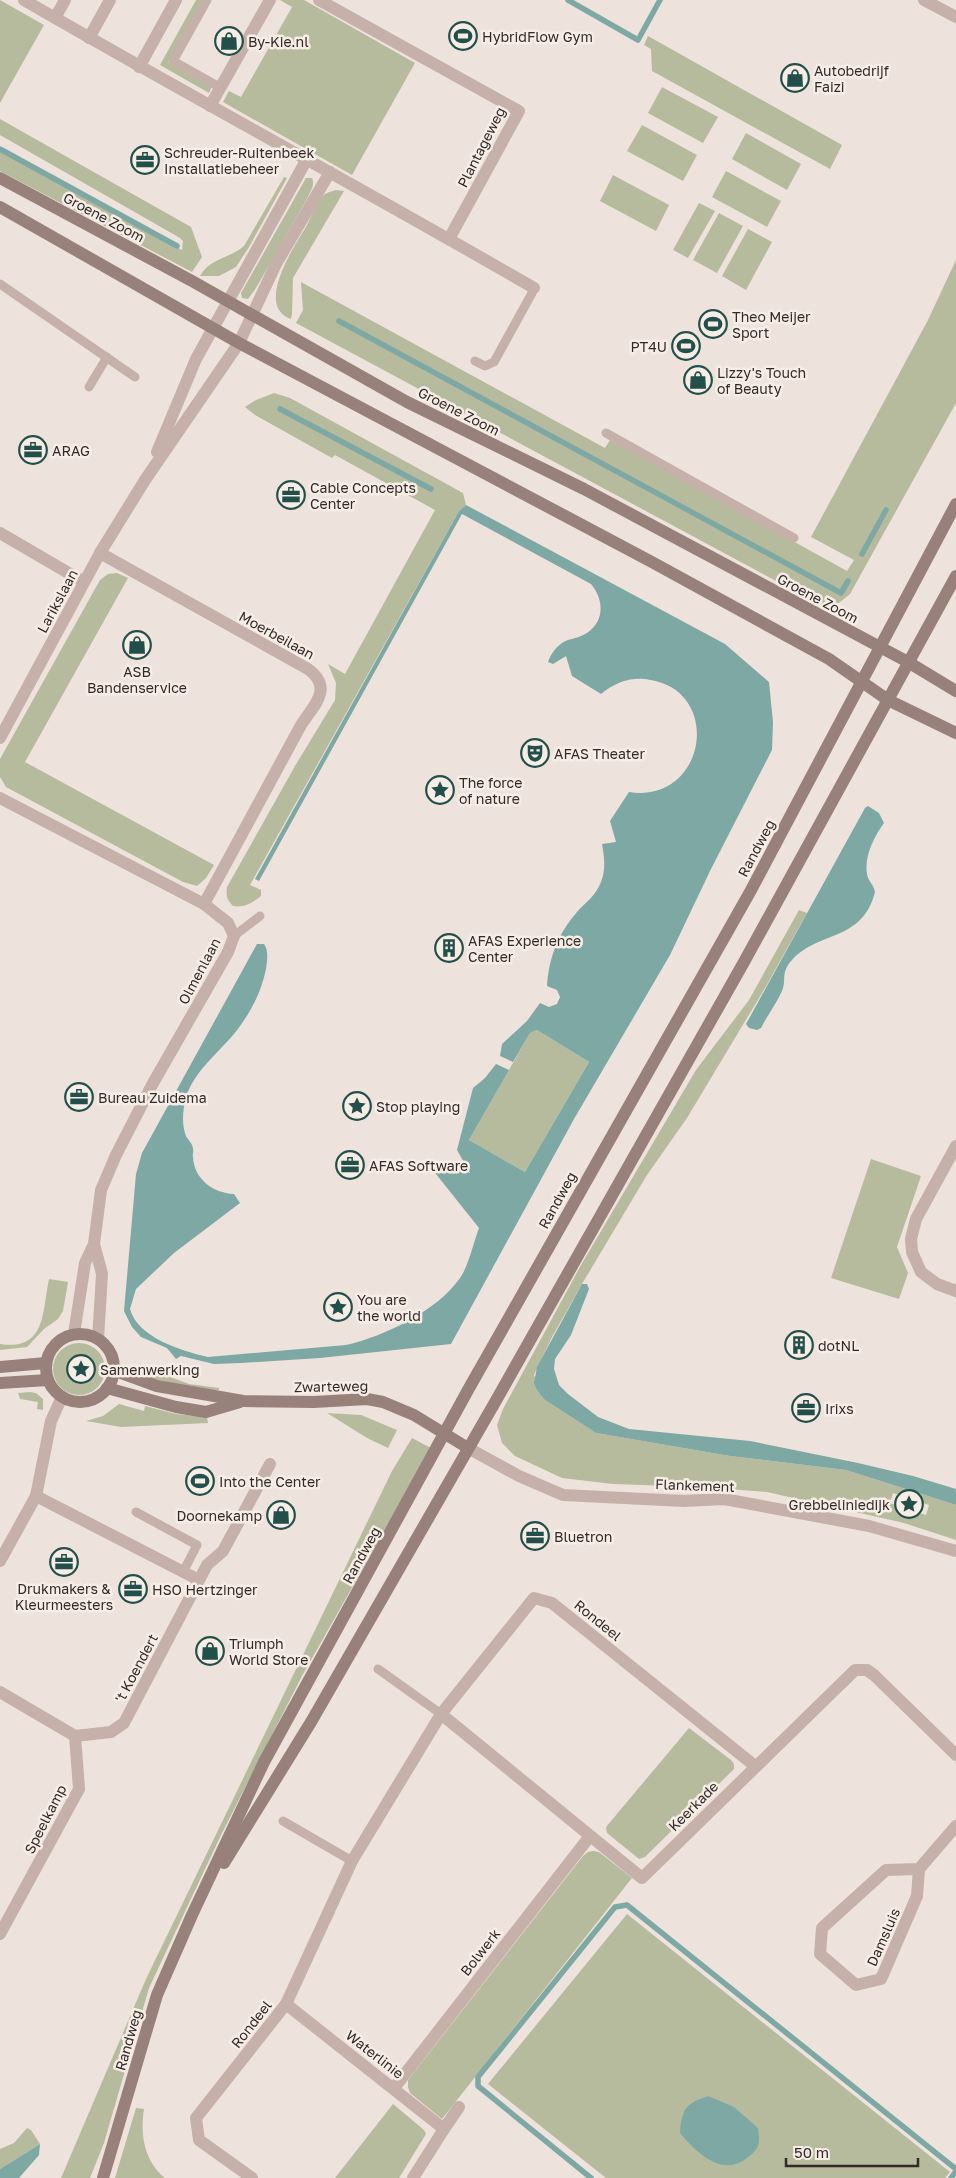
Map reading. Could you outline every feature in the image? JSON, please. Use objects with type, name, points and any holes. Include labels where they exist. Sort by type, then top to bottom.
[{"type":"main road","name":"Groene Zoom","points":[[0,178],[227,301],[407,402],[584,489],[908,662],[956,691]]},
{"type":"main road","points":[[0,206],[239,343],[659,566],[829,659],[888,700],[956,733]]},
{"type":"main road","name":"Randweg","points":[[103,2178],[157,1995],[192,1915],[264,1762],[612,1132],[750,892],[956,504]]},
{"type":"main road","name":"Randweg","points":[[192,1915],[311,1722],[468,1448],[744,962],[956,576]]},
{"type":"main road","points":[[74,1334],[86,1334],[98,1339],[110,1352],[113,1370],[107,1388],[101,1394],[86,1401],[70,1400],[62,1397],[51,1387],[48,1380],[46,1363],[52,1348],[58,1341],[74,1334]]},
{"type":"main road","points":[[0,1367],[46,1363]]},
{"type":"main road","name":"Zwarteweg","points":[[113,1370],[157,1386],[243,1401],[314,1402],[367,1399],[384,1402],[409,1413],[468,1448]]},
{"type":"main road","points":[[0,1384],[48,1380]]},
{"type":"main road","name":"Zwarteweg","points":[[107,1388],[176,1407],[206,1412],[243,1401]]},
{"type":"street","points":[[24,0],[138,67],[449,239],[533,291]]},
{"type":"street","points":[[55,18],[65,0]]},
{"type":"street","points":[[89,38],[110,0]]},
{"type":"street","points":[[138,67],[176,0]]},
{"type":"street","name":"Plantageweg","points":[[320,0],[519,111],[449,239]]},
{"type":"street","points":[[924,0],[956,17]]},
{"type":"street","points":[[210,106],[266,1]]},
{"type":"street","points":[[227,301],[307,159]]},
{"type":"street","points":[[253,316],[276,264],[330,172]]},
{"type":"street","name":"Larikslaan","points":[[145,480],[196,359],[227,301]]},
{"type":"street","name":"Larikslaan","points":[[0,738],[100,553],[145,480],[239,343],[253,316]]},
{"type":"street","points":[[0,533],[84,582]]},
{"type":"street","name":"Moerbeilaan","points":[[100,553],[308,669],[316,675],[320,682],[322,690],[318,699],[300,725],[204,904]]},
{"type":"street","name":"Olmenlaan","points":[[0,798],[204,904],[228,923],[234,936],[228,952],[152,1086],[116,1155],[101,1190],[94,1244],[86,1263],[74,1334]]},
{"type":"street","points":[[955,1151],[916,1219],[911,1239],[912,1252],[921,1272],[936,1284],[956,1291]]},
{"type":"street","name":"Olmenlaan","points":[[94,1244],[102,1274],[98,1339]]},
{"type":"street","points":[[0,1560],[36,1496],[52,1421],[62,1397]]},
{"type":"street","name":"Flankement","points":[[468,1448],[519,1476],[563,1495],[684,1501],[724,1499],[869,1526],[956,1551]]},
{"type":"street","name":"'t Koendert","points":[[75,1736],[112,1732],[124,1722],[207,1565],[223,1551],[270,1464]]},
{"type":"street","points":[[36,1496],[199,1580]]},
{"type":"street","name":"Rondeel","points":[[252,2178],[199,2140],[196,2118],[286,2004],[352,1861],[441,1714],[534,1598],[552,1602],[755,1766]]},
{"type":"street","name":"Keerkade","points":[[441,1714],[642,1878],[846,1676],[855,1670],[861,1669],[874,1675],[956,1755]]},
{"type":"street","points":[[0,1692],[75,1736]]},
{"type":"street","name":"Speelkamp","points":[[0,1934],[78,1789],[75,1736]]},
{"type":"street","points":[[919,1869],[956,1826]]},
{"type":"street","name":"Bolwerk","points":[[394,2088],[590,1836]]},
{"type":"street","name":"Damsluis","points":[[919,1869],[917,1896],[881,1979],[856,1985],[820,1954],[822,1928],[886,1870],[919,1869]]},
{"type":"street","name":"Waterlinie","points":[[286,2004],[444,2129]]},
{"type":"street","points":[[414,2178],[459,2107]]},
{"type":"lane","points":[[207,0],[173,61],[221,88]]},
{"type":"lane","points":[[0,284],[135,376]]},
{"type":"lane","points":[[475,361],[485,366],[494,362],[533,291]]},
{"type":"lane","points":[[89,387],[107,357]]},
{"type":"lane","points":[[606,433],[794,538]]},
{"type":"lane","points":[[234,936],[260,916]]},
{"type":"lane","points":[[136,1512],[197,1546],[183,1572]]},
{"type":"lane","points":[[378,1669],[441,1714]]},
{"type":"lane","points":[[283,1821],[352,1861]]},
{"type":"green space","points":[[0,0],[44,25],[0,103]]},
{"type":"green space","points":[[196,0],[203,0],[168,62],[212,86],[209,93],[160,65]]},
{"type":"green space","points":[[280,0],[304,0],[415,63],[352,175],[223,102],[229,91],[241,97],[292,7]]},
{"type":"green space","points":[[648,36],[842,145],[830,169],[652,71],[651,49],[644,45]]},
{"type":"green space","points":[[662,87],[718,117],[703,143],[648,113]]},
{"type":"green space","points":[[0,119],[191,227],[202,257],[192,272],[0,171],[0,148],[182,250],[183,241],[180,238],[0,135]]},
{"type":"green space","points":[[642,125],[697,155],[683,181],[627,151]]},
{"type":"green space","points":[[746,133],[801,164],[787,190],[732,159]]},
{"type":"green space","points":[[726,171],[781,201],[767,227],[712,197]]},
{"type":"green space","points":[[613,175],[669,205],[656,231],[600,201]]},
{"type":"green space","points":[[284,177],[287,178],[236,267],[219,276],[200,276],[214,262],[244,246]]},
{"type":"green space","points":[[306,178],[312,178],[313,181],[308,197],[256,288],[248,299],[242,298],[241,293]]},
{"type":"green space","points":[[336,190],[344,191],[293,278],[291,319],[281,312],[276,302],[280,275],[319,200],[325,194]]},
{"type":"green space","points":[[699,203],[715,211],[688,258],[673,250]]},
{"type":"green space","points":[[719,213],[743,226],[717,273],[693,260]]},
{"type":"green space","points":[[748,229],[772,242],[746,290],[722,276]]},
{"type":"green space","points":[[956,260],[956,403],[850,594],[830,610],[296,323],[303,310],[301,282],[605,448],[610,440],[847,571],[854,560],[811,537],[928,320]]},
{"type":"green space","points":[[274,393],[290,398],[463,493],[466,505],[459,511],[250,885],[261,890],[261,896],[248,904],[233,906],[228,900],[227,887],[295,766],[335,700],[336,683],[328,664],[345,674],[435,510],[335,455],[332,458],[255,415],[245,407],[256,400]]},
{"type":"green space","points":[[117,573],[128,578],[25,762],[214,865],[206,878],[197,886],[183,882],[6,787],[0,777],[0,759],[100,580],[108,574]]},
{"type":"green space","points":[[799,910],[807,913],[765,988],[687,1118],[647,1175],[582,1284],[552,1337],[534,1375],[545,1400],[596,1433],[730,1456],[846,1470],[956,1505],[956,1540],[904,1523],[767,1492],[701,1487],[613,1484],[562,1478],[515,1456],[502,1443],[497,1425],[503,1409],[581,1265],[696,1070],[749,1000]],"holes":[[[893,1493],[929,1505],[926,1515],[890,1503]]]},
{"type":"green space","points":[[537,1030],[589,1062],[525,1172],[469,1140],[530,1033]]},
{"type":"green space","points":[[871,1159],[921,1176],[897,1247],[908,1273],[899,1299],[831,1278]]},
{"type":"green space","points":[[49,1279],[68,1282],[63,1311],[58,1319],[44,1329],[27,1347],[0,1350],[0,1344],[15,1345],[26,1342],[34,1335],[43,1316]]},
{"type":"green space","points":[[79,1343],[89,1345],[97,1351],[103,1359],[105,1369],[103,1379],[97,1387],[89,1393],[79,1395],[69,1393],[61,1387],[55,1379],[53,1369],[55,1359],[61,1351],[69,1345]]},
{"type":"green space","points":[[154,1371],[189,1384],[219,1388],[219,1390],[201,1390],[151,1378]]},
{"type":"green space","points":[[18,1393],[36,1393],[43,1399],[43,1410],[37,1409],[38,1402],[20,1399]]},
{"type":"green space","points":[[119,1404],[144,1411],[145,1406],[176,1414],[207,1417],[208,1423],[121,1427],[86,1421],[103,1416]]},
{"type":"green space","points":[[327,1413],[361,1415],[397,1430],[388,1448],[367,1438]]},
{"type":"green space","points":[[412,1438],[431,1448],[302,1676],[222,1833],[149,1988],[104,2143],[90,2178],[61,2178],[146,1979],[392,1471]]},
{"type":"green space","points":[[689,1728],[731,1760],[734,1764],[734,1769],[645,1857],[639,1859],[607,1833],[606,1827]]},
{"type":"green space","points":[[593,1851],[599,1852],[632,1878],[442,2119],[410,2093],[408,2080],[583,1856]]},
{"type":"green space","points":[[627,1914],[950,2172],[945,2178],[606,2178],[488,2084]]},
{"type":"green space","points":[[393,2104],[424,2130],[426,2134],[399,2178],[335,2178]]},
{"type":"green space","points":[[136,2108],[144,2109],[143,2137],[145,2146],[152,2164],[165,2178],[115,2178]]},
{"type":"green space","points":[[27,2128],[31,2130],[40,2144],[0,2169],[0,2149],[14,2143]]},
{"type":"water","points":[[466,505],[725,644],[769,682],[773,722],[772,750],[711,869],[670,955],[574,1119],[451,1344],[320,1358],[241,1363],[214,1364],[181,1356],[176,1359],[167,1348],[141,1337],[132,1327],[124,1311],[136,1174],[142,1153],[257,944],[264,944],[267,950],[266,969],[258,996],[239,1027],[196,1077],[187,1094],[183,1115],[184,1131],[192,1145],[194,1165],[197,1172],[212,1188],[234,1194],[240,1203],[174,1253],[136,1289],[130,1309],[142,1328],[162,1342],[174,1347],[208,1357],[346,1345],[393,1329],[424,1311],[450,1290],[460,1278],[479,1228],[432,1169],[441,1162],[470,1173],[457,1150],[473,1088],[485,1078],[496,1064],[509,1070],[469,1140],[525,1172],[589,1062],[537,1030],[530,1033],[513,1062],[500,1056],[502,1044],[527,1021],[540,1003],[549,1007],[557,1004],[560,997],[557,990],[547,986],[552,956],[570,920],[595,893],[602,880],[604,859],[602,844],[616,842],[610,821],[629,792],[655,791],[675,781],[689,765],[696,745],[696,724],[689,705],[674,689],[651,680],[637,679],[618,683],[601,694],[572,676],[566,656],[553,664],[548,662],[550,656],[560,645],[589,632],[598,620],[600,613],[599,598],[591,584],[462,514],[259,881],[255,879],[459,511]]},
{"type":"water","points":[[868,806],[879,813],[884,823],[873,841],[868,854],[866,867],[875,892],[869,908],[860,920],[850,928],[815,944],[792,960],[786,969],[782,991],[761,1028],[757,1030],[749,1028],[746,1024],[865,808]]},
{"type":"water","points":[[582,1284],[587,1284],[589,1289],[571,1335],[555,1359],[554,1369],[559,1385],[598,1417],[629,1429],[750,1441],[913,1476],[956,1489],[956,1505],[846,1470],[730,1456],[596,1433],[545,1400],[534,1383],[537,1367]]},
{"type":"water","points":[[708,2096],[734,2107],[758,2128],[759,2142],[757,2148],[747,2158],[738,2163],[728,2165],[710,2160],[694,2148],[680,2133],[682,2118],[686,2108]]},
{"type":"water","points":[[40,2144],[39,2155],[19,2178],[0,2178],[0,2169]]},
{"type":"waterway","points":[[568,0],[638,40],[660,0]]},
{"type":"waterway","points":[[0,149],[177,246]]},
{"type":"waterway","points":[[339,321],[841,593],[848,581]]},
{"type":"waterway","points":[[280,409],[431,489]]},
{"type":"waterway","points":[[862,554],[886,510]]},
{"type":"waterway","points":[[591,2178],[478,2086],[478,2077],[615,1907],[627,1905],[956,2169]]},
{"type":"waterway","points":[[951,2178],[956,2171]]},
{"type":"place","name":"HybridFlow Gym","points":[[463,36]]},
{"type":"place","name":"By-Kie.nl","points":[[229,41]]},
{"type":"place","name":"Autobedrijf Faizi","points":[[795,78]]},
{"type":"place","name":"Schreuder-Ruitenbeek Installatiebeheer","points":[[145,160]]},
{"type":"place","name":"Theo Meijer Sport","points":[[713,324]]},
{"type":"place","name":"PT4U","points":[[686,346]]},
{"type":"place","name":"Lizzy's Touch of Beauty","points":[[698,380]]},
{"type":"place","name":"ARAG","points":[[33,450]]},
{"type":"place","name":"Cable Concepts Center","points":[[291,495]]},
{"type":"place","name":"ASB Bandenservice","points":[[137,645]]},
{"type":"place","name":"AFAS Theater","points":[[535,753]]},
{"type":"place","name":"The force of nature","points":[[440,790]]},
{"type":"place","name":"AFAS Experience Center","points":[[449,948]]},
{"type":"place","name":"Bureau Zuidema","points":[[79,1097]]},
{"type":"place","name":"Stop playing","points":[[357,1106]]},
{"type":"place","name":"AFAS Software","points":[[350,1165]]},
{"type":"place","name":"You are the world","points":[[338,1307]]},
{"type":"place","name":"dotNL","points":[[799,1345]]},
{"type":"place","name":"Samenwerking","points":[[81,1369]]},
{"type":"place","name":"Irixs","points":[[806,1408]]},
{"type":"place","name":"Into the Center","points":[[200,1481]]},
{"type":"place","name":"Grebbeliniedijk","points":[[909,1504]]},
{"type":"place","name":"Doornekamp","points":[[281,1515]]},
{"type":"place","name":"Bluetron","points":[[535,1536]]},
{"type":"place","name":"Drukmakers & Kleurmeesters","points":[[64,1562]]},
{"type":"place","name":"HSO Hertzinger","points":[[133,1589]]},
{"type":"place","name":"Triumph World Store","points":[[210,1651]]}]
